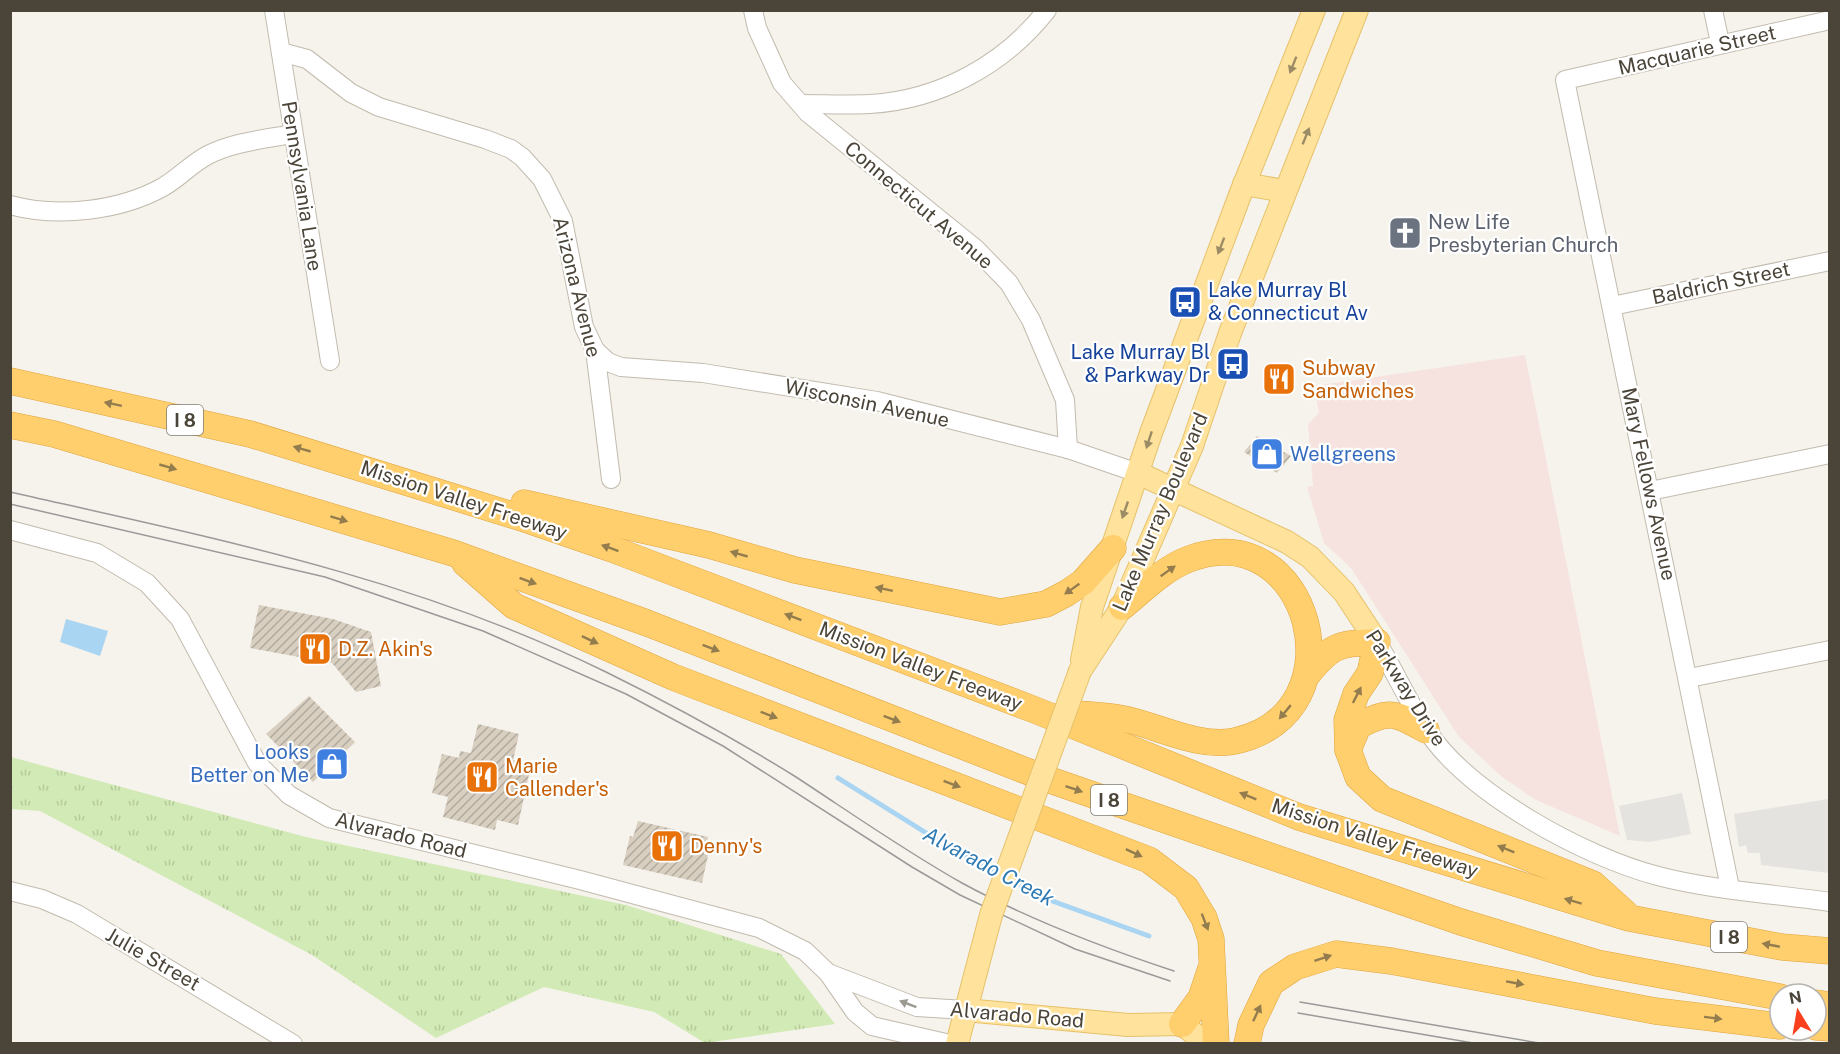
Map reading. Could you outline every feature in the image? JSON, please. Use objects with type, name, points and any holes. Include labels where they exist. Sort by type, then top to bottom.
[{"type":"highway","name":"Mission Valley Freeway","points":[[10,381],[250,434],[358,466],[612,549],[1035,710],[1299,817],[1629,918],[1782,947],[1830,951]]},
{"type":"highway","name":"I 8","points":[[10,425],[66,437],[453,553],[647,623],[1047,779],[1461,922],[1597,963],[1768,995]]},
{"type":"highway","points":[[358,466],[709,545],[795,570],[1000,612],[1046,604],[1067,593],[1083,582],[1113,548]]},
{"type":"highway","points":[[453,553],[514,606],[767,715],[1113,844],[1149,860],[1171,874],[1195,901],[1211,939],[1216,1044]]},
{"type":"highway","points":[[1122,607],[1173,567],[1190,559],[1224,554],[1256,561],[1280,576],[1298,599],[1309,631],[1307,675]]},
{"type":"highway","points":[[1035,710],[1127,720],[1205,741],[1233,741],[1264,730],[1277,721],[1290,706],[1307,675],[1323,655],[1342,644],[1377,642],[1370,673],[1356,694],[1347,720],[1348,750],[1358,777],[1382,799],[1593,884],[1629,918]]},
{"type":"highway","points":[[1348,750],[1358,726],[1382,713],[1402,717],[1426,730]]},
{"type":"highway","points":[[1247,1044],[1251,1026],[1271,983],[1295,967],[1336,954],[1402,963],[1655,1011],[1768,1025]]},
{"type":"highway","points":[[1182,1024],[1200,998],[1212,965]]},
{"type":"main road","name":"Lake Murray Boulevard","points":[[957,1044],[991,915],[1080,670],[1092,607],[1138,473],[1244,184],[1314,10]]},
{"type":"main road","name":"Lake Murray Boulevard","points":[[1080,670],[1122,607],[1192,446],[1230,333],[1357,10]]},
{"type":"main road","points":[[1244,184],[1284,191]]},
{"type":"main road","name":"Parkway Drive","points":[[1138,473],[1287,542],[1310,557],[1344,592],[1377,642]]},
{"type":"main road","name":"Alvarado Road","points":[[965,1010],[1128,1024],[1182,1024]]},
{"type":"main road","points":[[1182,1024],[1207,1044]]},
{"type":"street","name":"Pennsylvania Lane","points":[[274,10],[330,361]]},
{"type":"street","name":"Connecticut Avenue","points":[[753,10],[757,28],[782,83],[808,113],[976,249],[1009,283],[1031,320],[1065,400],[1068,449]]},
{"type":"street","points":[[801,104],[871,104],[903,99],[946,87],[985,67],[1004,54],[1047,10]]},
{"type":"street","points":[[1713,10],[1720,43]]},
{"type":"street","name":"Macquarie Street","points":[[1565,80],[1720,43],[1830,20]]},
{"type":"street","name":"Arizona Avenue","points":[[281,52],[307,59],[351,93],[379,107],[485,139],[522,157],[542,178],[560,213],[584,327],[595,350],[611,478]]},
{"type":"street","name":"Mary Fellows Avenue","points":[[1565,80],[1689,678],[1730,888]]},
{"type":"street","points":[[10,206],[41,211],[82,210],[126,202],[163,187],[208,154],[293,134]]},
{"type":"street","name":"Baldrich Street","points":[[1612,306],[1830,261]]},
{"type":"street","name":"Wisconsin Avenue","points":[[595,350],[608,362],[621,367],[703,373],[877,400],[1068,449],[1138,473]]},
{"type":"street","points":[[1650,491],[1830,454]]},
{"type":"street","name":"Alvarado Road","points":[[10,530],[98,553],[147,583],[180,619],[257,763],[288,795],[329,819],[580,880],[759,928],[805,951],[828,973],[855,1012],[872,1026],[950,1044]]},
{"type":"street","name":"Parkway Drive","points":[[1377,642],[1426,730],[1454,762],[1501,800],[1575,846],[1658,876],[1830,902]]},
{"type":"street","points":[[1689,678],[1830,650]]},
{"type":"street","name":"Julie Street","points":[[10,891],[42,899],[77,914],[285,1043]]},
{"type":"street","name":"Alvarado Road","points":[[828,973],[917,1007],[965,1010]]},
{"type":"shaded area","points":[[1525,355],[1620,836],[1536,800],[1502,777],[1459,737],[1351,568],[1324,543],[1307,487],[1313,486],[1308,424],[1319,413],[1314,386]]},
{"type":"shaded area","points":[[1682,793],[1691,834],[1650,842],[1627,840],[1619,806]]},
{"type":"shaded area","points":[[1829,799],[1829,873],[1761,865],[1760,853],[1748,853],[1746,845],[1739,847],[1734,814]]},
{"type":"green space","points":[[11,757],[306,837],[626,905],[781,954],[835,1024],[705,1043],[654,1012],[544,987],[436,1038],[312,955],[40,811],[11,809]]},
{"type":"water","points":[[66,619],[108,631],[100,656],[60,642]]},
{"type":"building","name":"Wellgreens","points":[[1257,436],[1291,456],[1277,473],[1244,452]]},
{"type":"building","name":"D.Z. Akin's","points":[[259,605],[333,619],[371,632],[381,686],[356,692],[332,663],[250,648]]},
{"type":"building","points":[[309,696],[355,742],[313,782],[266,734]]},
{"type":"building","name":"Marie Callender's","points":[[478,724],[519,734],[513,760],[531,765],[518,825],[497,820],[495,830],[443,817],[448,797],[432,793],[442,754],[459,758],[460,751],[471,753]]},
{"type":"building","name":"Denny's","points":[[638,821],[708,837],[704,854],[708,855],[702,883],[623,865],[630,836],[633,837]]},
{"type":"waterway","name":"Alvarado Creek","points":[[838,778],[952,849],[1000,875]]},
{"type":"waterway","name":"Alvarado Creek","points":[[1009,879],[1044,898],[1149,936]]},
{"type":"tram line","points":[[10,492],[314,564],[388,586],[534,639],[679,709],[796,777],[878,832],[962,883],[1066,932],[1174,971]]},
{"type":"tram line","points":[[10,504],[325,577],[483,631],[626,694],[723,746],[912,867],[960,895],[1075,949],[1170,981]]},
{"type":"tram line","points":[[1300,1002],[1545,1044]]},
{"type":"tram line","points":[[1298,1013],[1479,1044]]},
{"type":"place","name":"New Life Presbyterian Church","points":[[1405,233]]},
{"type":"place","name":"Lake Murray Bl & Connecticut Av","points":[[1185,302]]},
{"type":"place","name":"Lake Murray Bl & Parkway Dr","points":[[1233,364]]},
{"type":"place","name":"Subway Sandwiches","points":[[1279,379]]},
{"type":"place","name":"Wellgreens","points":[[1267,454]]},
{"type":"place","name":"D.Z. Akin's","points":[[315,649]]},
{"type":"place","name":"Looks Better on Me","points":[[332,764]]},
{"type":"place","name":"Marie Callender's","points":[[482,777]]},
{"type":"place","name":"Denny's","points":[[667,846]]}]
